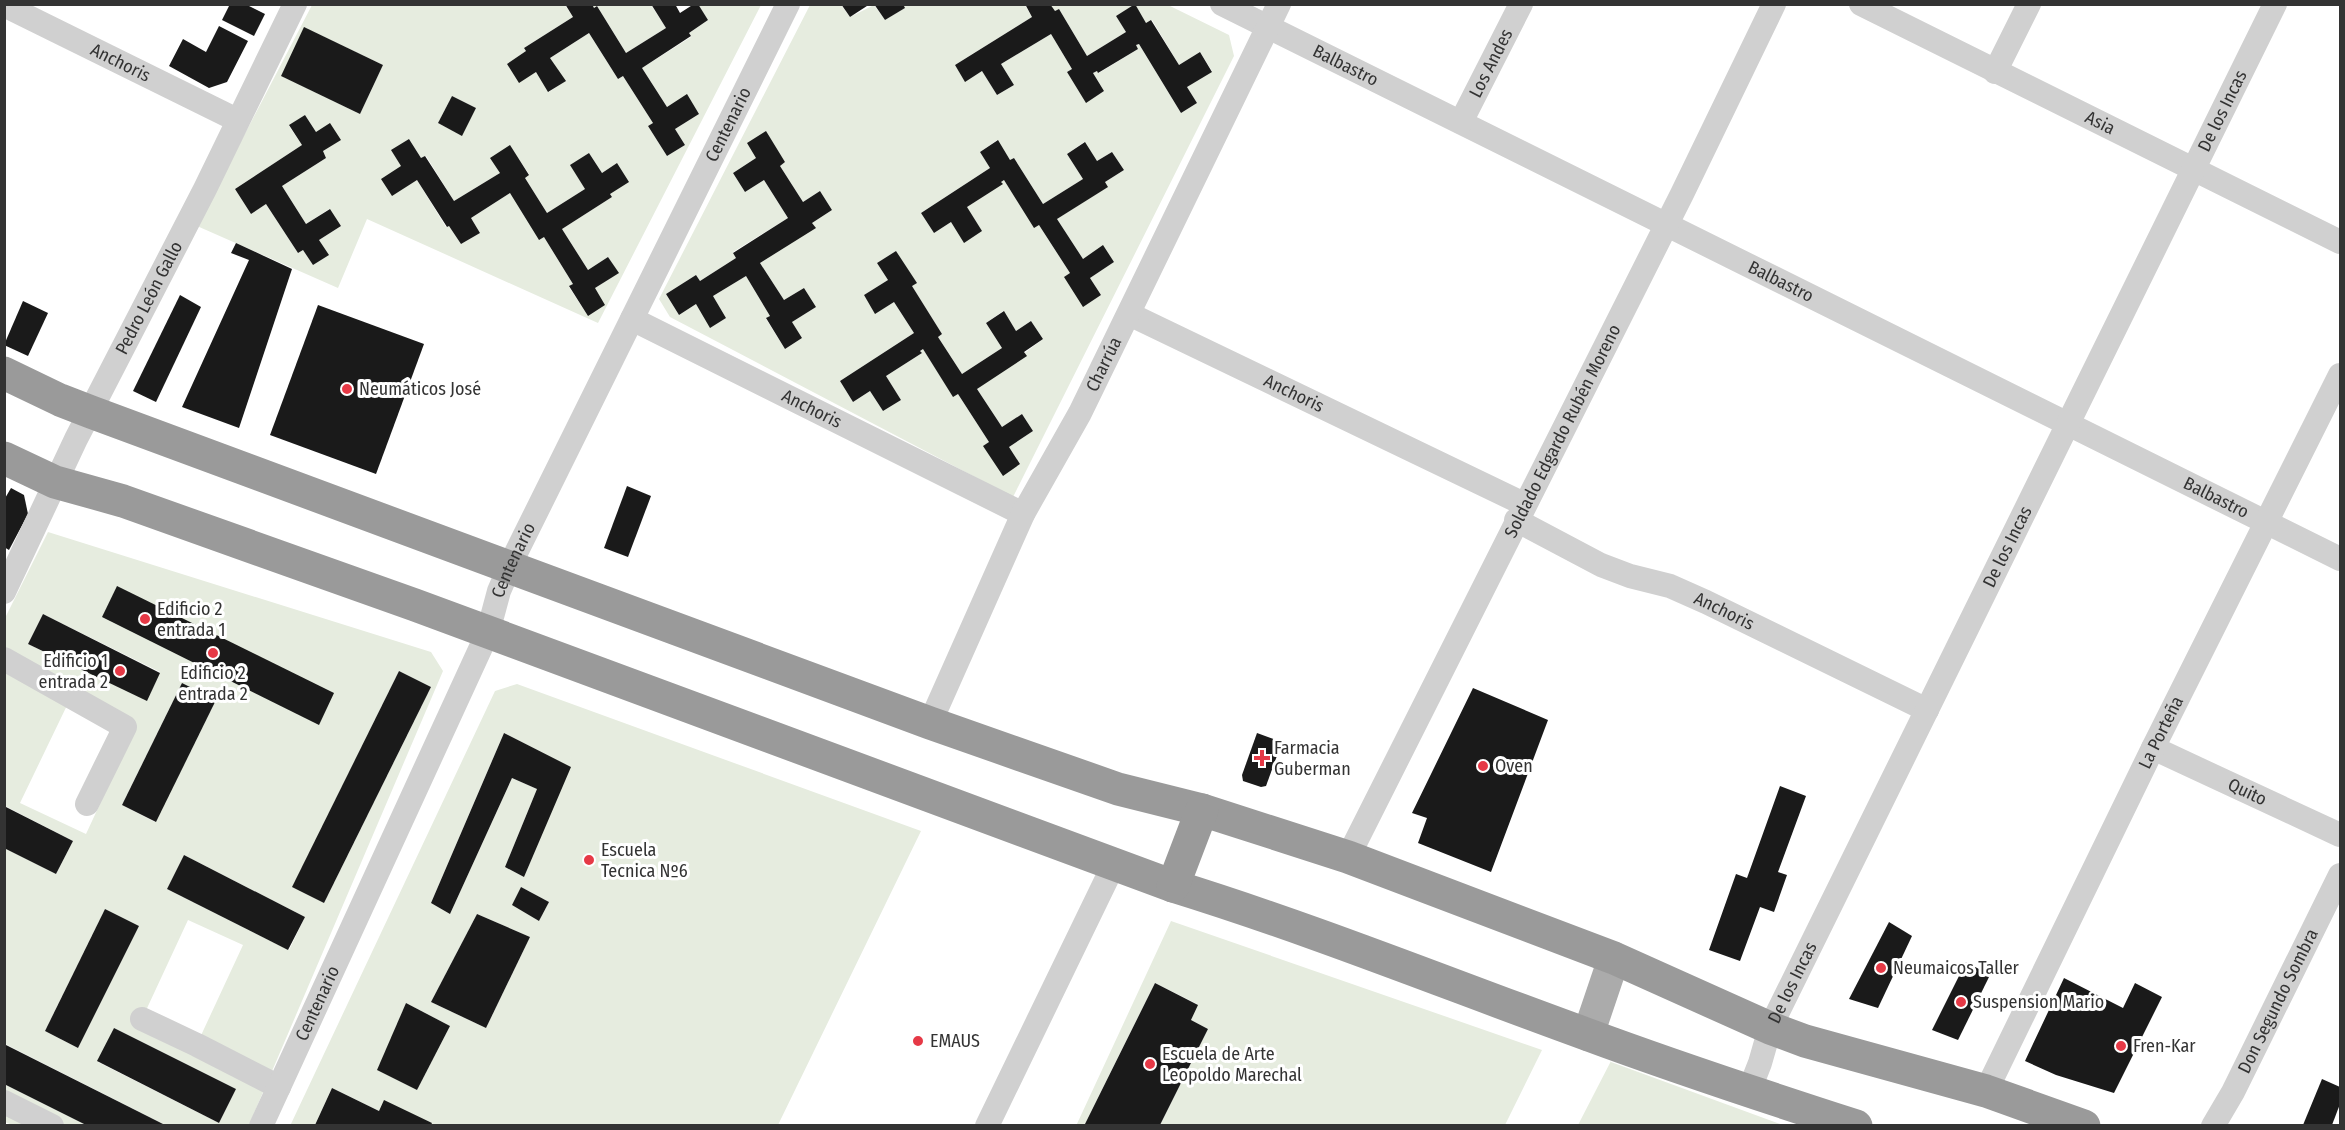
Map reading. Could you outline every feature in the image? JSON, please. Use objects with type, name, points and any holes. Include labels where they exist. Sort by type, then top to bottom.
[{"type":"highway","points":[[4,373],[91,412],[509,569],[930,723],[1118,789],[1202,810],[1348,857],[1614,958],[1770,1028],[1805,1041],[1986,1090],[2084,1125]]},
{"type":"highway","points":[[4,458],[55,482],[123,501],[488,632],[1173,886],[1267,915],[1588,1035],[1749,1091],[1856,1125]]},
{"type":"highway","points":[[1173,886],[1202,810]]},
{"type":"main road","points":[[1588,1035],[1614,958]]},
{"type":"street","name":"Pedro León Gallo","points":[[4,592],[55,482],[205,189],[295,4]]},
{"type":"street","name":"Centenario","points":[[261,1125],[488,632],[509,569],[788,4]]},
{"type":"street","name":"Balbastro","points":[[1222,4],[2340,559]]},
{"type":"street","name":"Charrúa","points":[[930,723],[1023,514],[1080,413],[1279,4]]},
{"type":"street","name":"Los Andes","points":[[1461,122],[1521,4]]},
{"type":"street","name":"Soldado Edgardo Rubén Moreno","points":[[1348,857],[1667,224],[1774,4]]},
{"type":"street","name":"Asia","points":[[1861,4],[2340,242]]},
{"type":"street","points":[[1995,72],[2029,4]]},
{"type":"street","name":"De los Incas","points":[[1749,1091],[1760,1064],[1770,1028],[2275,4]]},
{"type":"street","name":"Anchoris","points":[[4,5],[237,120]]},
{"type":"street","name":"Anchoris","points":[[1129,314],[1520,512],[1601,565],[1630,576],[1670,586],[1928,710]]},
{"type":"street","name":"Anchoris","points":[[632,319],[1023,514]]},
{"type":"street","name":"La Porteña","points":[[1986,1090],[2153,748],[2340,375]]},
{"type":"street","points":[[4,659],[125,727],[87,804]]},
{"type":"street","name":"Quito","points":[[2153,748],[2340,835]]},
{"type":"street","points":[[987,1125],[1114,864]]},
{"type":"street","name":"Don Segundo Sombra","points":[[2213,1125],[2233,1092],[2340,875]]},
{"type":"street","points":[[142,1019],[279,1087]]},
{"type":"street","points":[[4,1102],[52,1125]]},
{"type":"shaded area","points":[[312,5],[565,5],[573,17],[524,48],[526,51],[507,64],[519,82],[536,72],[549,92],[565,81],[550,58],[589,33],[618,79],[623,76],[653,123],[648,126],[667,156],[685,145],[675,129],[699,114],[687,95],[667,107],[642,68],[691,37],[689,33],[708,20],[698,5],[761,5],[598,323],[367,219],[338,288],[197,226]],"holes":[[[305,28],[383,65],[360,114],[282,76]],[[452,96],[476,108],[461,135],[438,123]],[[305,115],[316,132],[340,140],[323,151],[326,158],[282,186],[306,224],[329,209],[341,226],[319,240],[328,255],[313,265],[303,250],[298,253],[266,204],[251,214],[235,189],[302,145],[289,126]],[[409,139],[421,158],[426,156],[454,201],[500,173],[510,146],[529,174],[525,178],[547,213],[585,189],[571,165],[589,153],[602,173],[617,163],[610,194],[612,197],[562,229],[588,270],[608,257],[618,273],[595,288],[588,316],[569,287],[573,284],[544,237],[510,193],[471,218],[480,233],[461,244],[449,226],[446,227],[417,180],[401,166]]]},
{"type":"shaded area","points":[[592,5],[651,5],[666,28],[626,53],[597,6],[594,8]]},
{"type":"shaded area","points":[[810,5],[841,5],[850,17],[874,5],[885,20],[905,8],[903,5],[1025,5],[1032,17],[955,65],[965,81],[982,71],[997,95],[1014,85],[1001,64],[1051,34],[1072,69],[1067,72],[1086,102],[1104,91],[1093,73],[1097,71],[1099,73],[1138,49],[1136,45],[1139,44],[1181,113],[1197,103],[1187,87],[1212,71],[1200,52],[1179,65],[1152,20],[1146,23],[1135,5],[1168,5],[1229,35],[1234,56],[1013,497],[670,317],[659,299]],"holes":[[[766,132],[785,162],[780,166],[803,202],[820,191],[832,210],[812,223],[815,228],[760,263],[784,300],[804,288],[816,307],[792,322],[802,338],[785,349],[766,319],[770,316],[746,276],[713,296],[726,318],[711,327],[696,304],[679,315],[666,294],[696,275],[700,281],[736,258],[733,252],[788,218],[764,180],[745,192],[733,173],[756,158]],[[997,140],[1010,160],[1014,158],[1043,204],[1083,179],[1067,154],[1084,142],[1097,161],[1112,152],[1124,170],[1105,182],[1107,187],[1057,219],[1083,259],[1103,246],[1114,262],[1090,278],[1101,295],[1084,306],[1065,277],[1070,273],[1039,225],[1034,227],[1004,180],[1002,184],[967,207],[964,242],[951,222],[934,233],[921,213],[990,168],[980,152]],[[896,251],[912,286],[942,334],[938,337],[962,374],[1002,348],[986,323],[1003,311],[1016,331],[1031,321],[1043,339],[977,389],[1002,427],[1022,414],[1033,431],[1009,447],[1020,464],[1003,475],[984,446],[989,442],[958,394],[953,396],[923,349],[920,351],[922,353],[886,376],[901,400],[883,411],[870,391],[853,402],[840,381],[914,333],[894,302],[876,313],[864,295],[888,280],[877,263]]]},
{"type":"shaded area","points":[[1050,5],[1134,5],[1116,16],[1126,32],[1087,56],[1059,9],[1055,11]]},
{"type":"shaded area","points":[[48,532],[431,652],[443,671],[249,1125],[165,1125],[5,1044],[5,848],[56,874],[73,841],[5,806],[4,620]],"holes":[[[43,614],[160,672],[147,700],[28,644]],[[399,671],[431,687],[324,903],[293,886]],[[182,683],[216,700],[155,822],[122,805]],[[73,693],[132,735],[86,834],[20,803]],[[184,855],[305,917],[289,950],[167,889]],[[105,909],[139,926],[78,1048],[45,1031]],[[188,920],[243,945],[197,1044],[142,1019]],[[114,1028],[236,1089],[219,1123],[98,1062]]]},
{"type":"shaded area","name":"Escuela Tecnica Nº6","points":[[517,684],[921,831],[778,1125],[431,1125],[384,1101],[379,1111],[332,1088],[315,1125],[290,1126],[495,691]],"holes":[[[504,733],[570,767],[524,877],[505,867],[537,789],[512,778],[450,914],[431,903]],[[521,887],[549,902],[539,921],[513,905]],[[477,914],[530,937],[486,1028],[431,1002]],[[406,1003],[450,1026],[417,1090],[378,1070]]]},
{"type":"shaded area","points":[[1171,921],[1542,1050],[1505,1125],[1160,1125],[1208,1029],[1191,1020],[1197,1004],[1155,983],[1085,1124],[1088,1125],[1076,1126]]},
{"type":"shaded area","points":[[1611,1062],[1783,1125],[1578,1125]]},
{"type":"shaded area","points":[[4,1084],[86,1125],[12,1125],[5,1122]]},
{"type":"building","points":[[230,4],[245,4],[265,14],[254,36],[222,20]]},
{"type":"building","points":[[565,4],[592,4],[594,8],[597,6],[626,53],[666,28],[651,4],[675,4],[680,13],[698,4],[708,20],[689,33],[691,36],[642,68],[667,107],[687,94],[699,114],[675,129],[685,145],[667,156],[648,126],[653,123],[623,76],[618,79],[589,33],[550,58],[566,81],[548,92],[536,72],[519,83],[507,64],[526,51],[524,48],[573,17]]},
{"type":"building","points":[[841,4],[870,4],[850,17]]},
{"type":"building","points":[[874,4],[903,4],[905,8],[885,20]]},
{"type":"building","points":[[1025,4],[1050,4],[1055,11],[1059,9],[1087,56],[1126,32],[1116,16],[1135,4],[1146,23],[1151,20],[1179,65],[1200,52],[1212,72],[1187,87],[1197,103],[1181,113],[1139,44],[1136,45],[1138,49],[1098,73],[1097,71],[1093,73],[1104,91],[1086,103],[1067,72],[1072,69],[1051,34],[1001,64],[1014,85],[997,95],[982,71],[965,82],[955,65],[1032,17]]},
{"type":"building","points":[[219,26],[248,41],[227,82],[209,88],[169,66],[183,39],[206,52]]},
{"type":"building","points":[[304,27],[383,65],[360,114],[281,76]]},
{"type":"building","points":[[452,96],[476,108],[462,136],[438,123]]},
{"type":"building","points":[[305,115],[316,132],[330,123],[341,140],[323,151],[326,158],[282,186],[306,224],[330,209],[341,226],[319,240],[329,255],[313,265],[303,250],[298,253],[266,204],[251,214],[235,189],[302,145],[289,125]]},
{"type":"building","points":[[766,131],[785,162],[780,166],[803,202],[820,191],[832,210],[812,223],[816,228],[760,263],[784,300],[804,288],[816,307],[792,322],[802,338],[785,349],[766,318],[770,316],[746,276],[713,296],[726,318],[710,328],[696,304],[679,315],[666,294],[696,275],[700,281],[736,258],[733,253],[788,218],[764,180],[745,192],[733,173],[756,158],[747,143]]},
{"type":"building","points":[[409,139],[421,158],[425,156],[454,201],[500,173],[490,158],[510,145],[529,175],[525,178],[547,213],[585,189],[570,165],[589,153],[602,173],[617,163],[629,182],[610,194],[612,197],[562,229],[588,270],[608,257],[619,273],[595,288],[605,305],[588,316],[569,286],[573,284],[544,237],[539,240],[510,193],[471,218],[480,233],[461,244],[449,226],[447,227],[417,180],[392,196],[381,179],[401,166],[391,150]]},
{"type":"building","points":[[998,140],[1010,160],[1014,158],[1043,204],[1083,179],[1067,154],[1085,142],[1097,161],[1112,152],[1124,170],[1105,182],[1108,187],[1057,219],[1083,259],[1103,245],[1114,262],[1090,278],[1101,295],[1083,307],[1064,277],[1070,273],[1039,225],[1034,228],[1004,180],[1001,182],[1003,184],[967,207],[982,231],[964,243],[951,222],[934,233],[921,213],[990,168],[980,152]]},
{"type":"building","points":[[236,243],[292,269],[239,428],[182,407],[249,260],[231,253]]},
{"type":"building","points":[[896,251],[917,283],[912,286],[942,334],[938,337],[962,374],[1002,348],[986,323],[1004,311],[1016,331],[1031,321],[1043,339],[1024,352],[1027,356],[977,389],[1002,427],[1022,414],[1033,431],[1009,447],[1020,464],[1003,476],[983,446],[989,442],[958,394],[953,397],[923,349],[920,351],[922,353],[886,376],[901,400],[883,411],[870,391],[853,402],[840,381],[914,333],[894,302],[875,314],[864,295],[888,280],[877,263]]},
{"type":"building","points":[[180,295],[201,307],[156,402],[133,391]]},
{"type":"building","points":[[23,301],[48,313],[28,356],[4,345]]},
{"type":"building","name":"Neumáticos José","points":[[318,305],[424,344],[376,474],[270,435]]},
{"type":"building","points":[[627,486],[651,496],[628,557],[604,548]]},
{"type":"building","points":[[11,488],[24,495],[28,514],[9,550],[4,547],[4,500]]},
{"type":"building","points":[[117,586],[334,693],[319,725],[102,617]]},
{"type":"building","points":[[43,614],[160,673],[147,701],[28,644]]},
{"type":"building","points":[[399,671],[431,687],[324,903],[292,887]]},
{"type":"building","points":[[182,683],[216,700],[156,822],[122,805]]},
{"type":"building","name":"Oven","points":[[1473,688],[1548,720],[1491,872],[1418,843],[1427,818],[1412,813]]},
{"type":"building","points":[[504,733],[571,767],[524,877],[505,867],[537,789],[512,778],[450,914],[431,903]]},
{"type":"building","name":"Farmacia Guberman","points":[[1257,733],[1282,742],[1266,786],[1261,787],[1243,781],[1242,775]]},
{"type":"building","points":[[1780,786],[1806,796],[1778,872],[1787,875],[1774,912],[1760,907],[1740,961],[1709,950],[1736,874],[1747,878]]},
{"type":"building","points":[[4,806],[73,841],[56,874],[4,848]]},
{"type":"building","points":[[184,855],[305,917],[288,950],[167,889]]},
{"type":"building","points":[[521,887],[549,902],[539,921],[512,905]]},
{"type":"building","points":[[105,909],[139,926],[78,1048],[45,1031]]},
{"type":"building","points":[[477,914],[530,937],[486,1028],[431,1002]]},
{"type":"building","name":"Neumaicos Taller","points":[[1889,922],[1912,936],[1878,1008],[1849,999]]},
{"type":"building","name":"Suspension Mario","points":[[1966,962],[1990,975],[1958,1040],[1932,1030]]},
{"type":"building","points":[[2064,978],[2123,1008],[2135,983],[2162,997],[2114,1093],[2056,1075],[2025,1061]]},
{"type":"building","name":"Escuela de Arte Leopoldo Marechal","points":[[1155,983],[1198,1005],[1191,1020],[1208,1029],[1160,1125],[1085,1124]]},
{"type":"building","points":[[406,1003],[450,1026],[417,1090],[377,1070]]},
{"type":"building","points":[[114,1028],[236,1089],[219,1123],[97,1061]]},
{"type":"building","points":[[4,1044],[165,1125],[86,1125],[4,1084]]},
{"type":"building","points":[[2322,1079],[2340,1087],[2340,1104],[2332,1125],[2303,1125]]},
{"type":"building","points":[[332,1088],[379,1111],[384,1100],[432,1123],[431,1125],[315,1125]]},
{"type":"place","name":"Neumáticos José","points":[[347,389]]},
{"type":"place","name":"Edificio 2 entrada 1","points":[[145,619]]},
{"type":"place","name":"Edificio 2 entrada 2","points":[[213,653]]},
{"type":"place","name":"Edificio 1 entrada 2","points":[[120,671]]},
{"type":"place","name":"Farmacia Guberman","points":[[1262,758]]},
{"type":"place","name":"Oven","points":[[1483,766]]},
{"type":"place","name":"Escuela Tecnica Nº6","points":[[589,860]]},
{"type":"place","name":"Neumaicos Taller","points":[[1881,968]]},
{"type":"place","name":"Suspension Mario","points":[[1961,1002]]},
{"type":"place","name":"EMAUS","points":[[918,1041]]},
{"type":"place","name":"Fren-Kar","points":[[2121,1046]]},
{"type":"place","name":"Escuela de Arte Leopoldo Marechal","points":[[1150,1064]]}]
